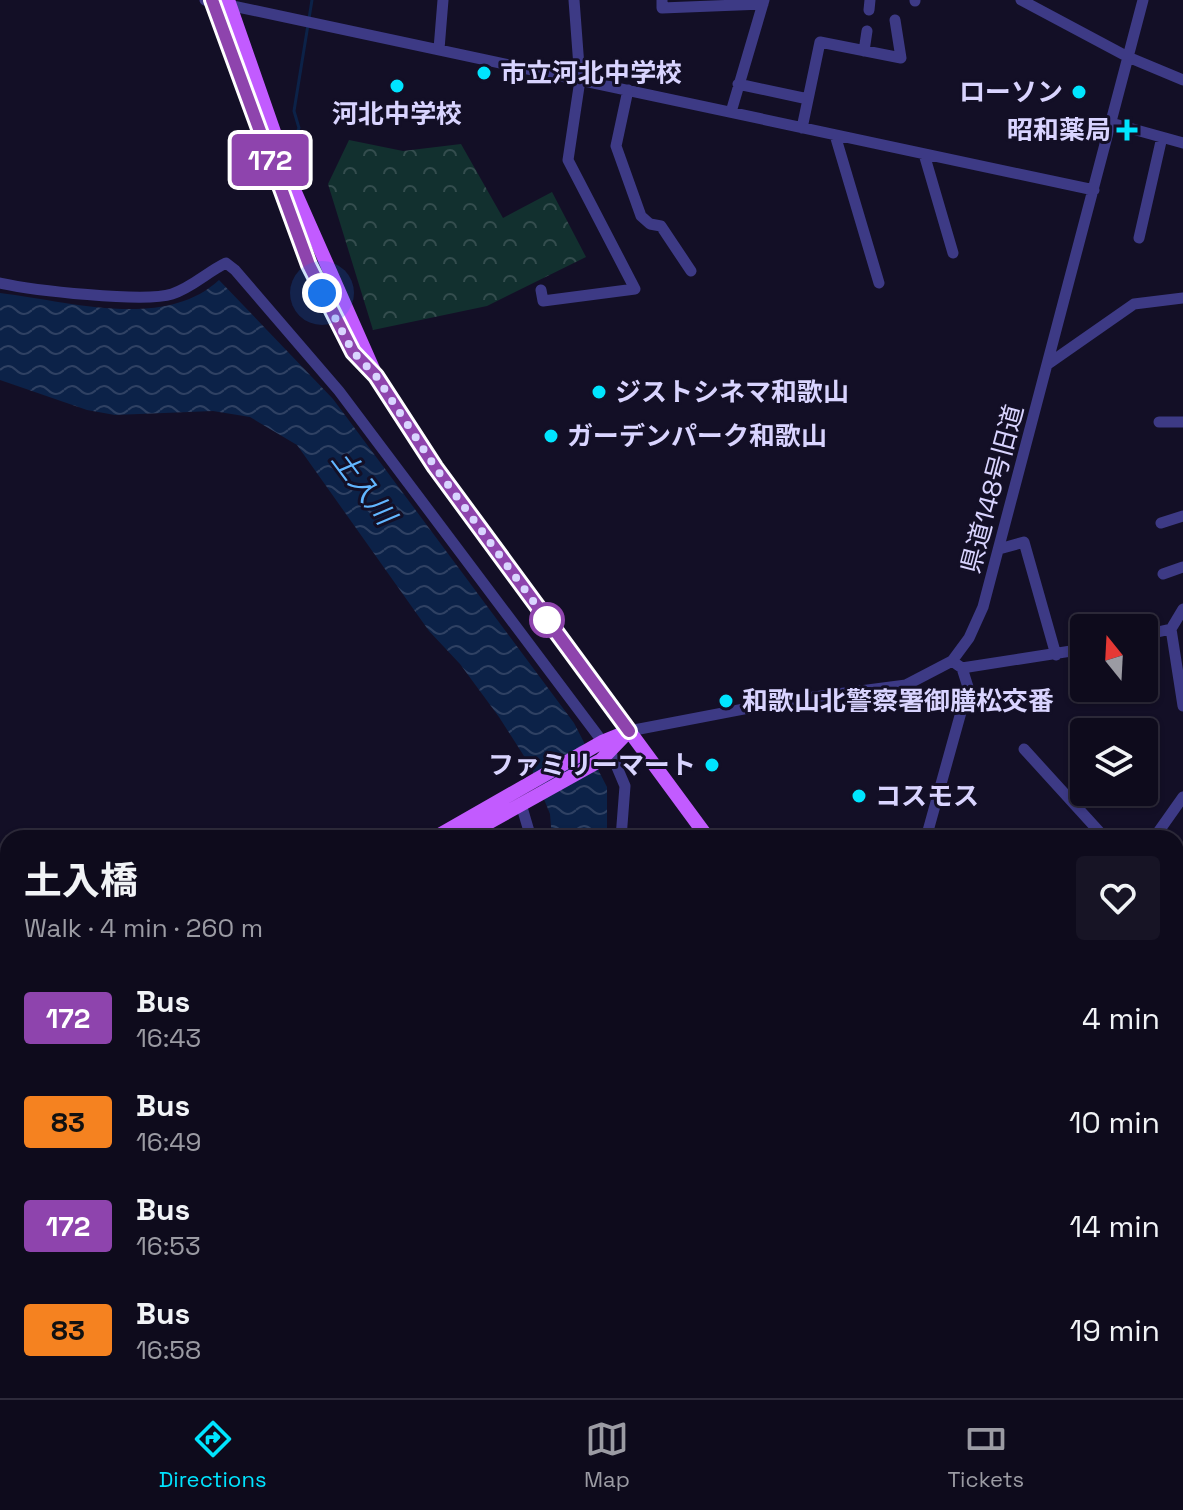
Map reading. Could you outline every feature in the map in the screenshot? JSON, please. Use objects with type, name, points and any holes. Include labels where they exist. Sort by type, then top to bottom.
[{"type":"main road","points":[[218,1],[295,192],[376,376],[435,467],[702,830]]},
{"type":"main road","points":[[450,830],[532,790],[629,731]]},
{"type":"main road","points":[[488,830],[521,804],[532,790]]},
{"type":"street","points":[[439,49],[443,0]]},
{"type":"street","points":[[541,290],[543,301],[635,289],[568,160],[580,80],[574,0]]},
{"type":"street","points":[[662,0],[662,8],[764,2],[731,112]]},
{"type":"street","points":[[1021,0],[1128,57],[1183,80]]},
{"type":"street","name":"県道148号旧道","points":[[629,731],[760,705],[906,685],[957,664],[983,607],[1143,0]]},
{"type":"street","points":[[218,1],[1094,190]]},
{"type":"street","points":[[802,128],[820,42],[901,58],[895,20]]},
{"type":"street","points":[[864,51],[867,31]]},
{"type":"street","points":[[738,84],[808,99]]},
{"type":"street","points":[[628,90],[616,146],[641,216],[650,224],[661,226],[691,271]]},
{"type":"street","points":[[1111,123],[1183,143]]},
{"type":"street","points":[[835,135],[879,283]]},
{"type":"street","points":[[1139,238],[1162,137]]},
{"type":"street","points":[[924,154],[953,253]]},
{"type":"street","points":[[0,283],[158,296],[193,285],[226,263],[339,391],[602,750],[625,786],[622,830]]},
{"type":"street","points":[[1048,364],[1134,304],[1183,298]]},
{"type":"street","points":[[1159,422],[1183,422]]},
{"type":"street","points":[[1161,523],[1183,516]]},
{"type":"street","points":[[999,549],[1024,542],[1056,655]]},
{"type":"street","points":[[1163,574],[1183,567]]},
{"type":"street","points":[[1183,609],[1171,629],[1183,706]]},
{"type":"street","points":[[1158,632],[1171,629]]},
{"type":"street","points":[[928,830],[968,687],[957,664],[1070,652]]},
{"type":"street","points":[[1024,749],[1098,830]]},
{"type":"street","points":[[1160,830],[1183,797]]},
{"type":"street","points":[[521,804],[529,830]]},
{"type":"green space","points":[[349,140],[403,151],[461,144],[503,218],[552,192],[586,257],[487,306],[373,330],[328,184]]},
{"type":"water","name":"土入川","points":[[219,280],[333,399],[574,723],[607,787],[607,830],[551,830],[550,814],[531,767],[499,717],[460,664],[429,631],[297,445],[250,417],[213,411],[115,415],[87,410],[0,380],[0,293],[115,309],[171,305],[197,296]]},
{"type":"waterway","points":[[291,146],[299,128],[294,111],[312,0]]},
{"type":"bus line","name":"172","points":[[212,0],[309,265],[335,321],[353,352],[376,376],[435,467],[629,731]]},
{"type":"place","name":"市立河北中学校","points":[[484,73]]},
{"type":"place","name":"河北中学校","points":[[397,86]]},
{"type":"place","name":"ローソン","points":[[1079,92]]},
{"type":"place","name":"昭和薬局","points":[[1127,130]]},
{"type":"place","name":"ジストシネマ和歌山","points":[[599,392]]},
{"type":"place","name":"ガーデンパーク和歌山","points":[[551,436]]},
{"type":"place","name":"和歌山北警察署御膳松交番","points":[[726,701]]},
{"type":"place","name":"ファミリーマート","points":[[712,765]]},
{"type":"place","name":"コスモス","points":[[859,796]]},
{"type":"route","points":[[322,293],[353,352],[376,376],[435,467],[547,620]]}]
